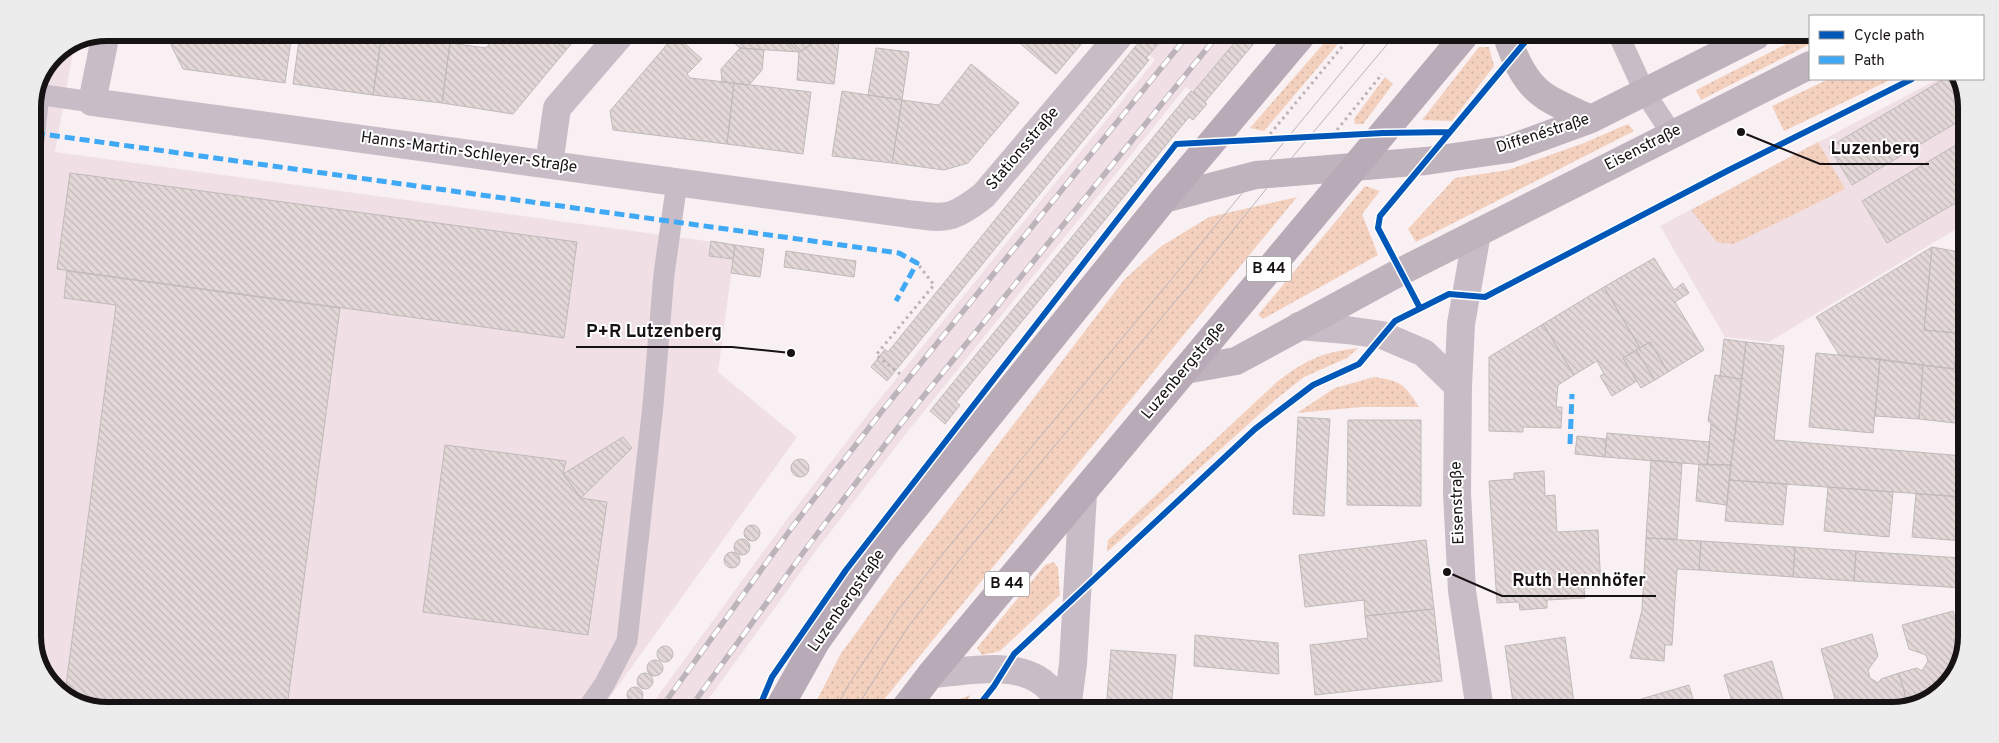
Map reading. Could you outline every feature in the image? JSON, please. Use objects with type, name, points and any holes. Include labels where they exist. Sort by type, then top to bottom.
[{"type":"main road","name":"Luzenbergstraße","points":[[782,702],[816,642],[887,542],[1164,199],[1297,41]]},
{"type":"main road","name":"Luzenbergstraße","points":[[910,702],[1460,41]]},
{"type":"street","points":[[92,102],[104,41]]},
{"type":"street","points":[[549,164],[557,108],[615,41]]},
{"type":"street","name":"Stationsstraße","points":[[901,213],[949,217],[966,209],[984,195],[1115,41]]},
{"type":"street","points":[[1509,41],[1514,56],[1529,81],[1545,97],[1591,119]]},
{"type":"street","name":"Diffenéstraße","points":[[1164,199],[1256,176],[1426,161],[1509,149],[1591,119],[1746,41]]},
{"type":"street","name":"Eisenstraße","points":[[1185,370],[1236,360],[1477,233],[1809,66]]},
{"type":"street","name":"Hanns-Martin-Schleyer-Straße","points":[[92,102],[901,213]]},
{"type":"street","name":"Eisenstraße","points":[[1477,233],[1461,324],[1456,493],[1462,591],[1479,702]]},
{"type":"street","points":[[1299,326],[1382,335],[1424,353],[1458,386]]},
{"type":"street","points":[[1068,702],[1074,664],[1083,494]]},
{"type":"street","points":[[931,674],[1004,669],[1025,672],[1043,682],[1061,702]]},
{"type":"lane","points":[[1622,41],[1645,93],[1672,134]]},
{"type":"lane","name":"Hanns-Martin-Schleyer-Straße","points":[[43,95],[92,102]]},
{"type":"lane","points":[[592,702],[604,685],[627,641],[653,405],[664,274],[677,182]]},
{"type":"path","points":[[1266,139],[1346,42]]},
{"type":"path","points":[[1333,135],[1382,74]]},
{"type":"path","points":[[900,374],[876,356],[934,285],[917,263]]},
{"type":"shaded area","points":[[1161,41],[1236,41],[1193,92],[1186,87],[908,431],[818,548],[706,702],[653,702],[785,522],[875,405],[1155,60],[1149,55]]},
{"type":"shaded area","points":[[1326,41],[1340,41],[1264,131],[1250,128]]},
{"type":"shaded area","points":[[1792,41],[1809,41],[1809,45],[1701,100],[1696,90]]},
{"type":"shaded area","points":[[1479,47],[1489,47],[1494,66],[1452,121],[1422,120]]},
{"type":"shaded area","points":[[73,51],[55,152],[735,245],[718,372],[797,437],[606,702],[107,702],[78,695],[67,688],[50,669],[41,640],[41,107],[46,82],[52,71]]},
{"type":"shaded area","points":[[1385,77],[1393,84],[1363,124],[1355,124],[1354,119]]},
{"type":"shaded area","points":[[1827,80],[1890,80],[1784,131],[1772,106]]},
{"type":"shaded area","points":[[1936,80],[1952,80],[1953,82],[1958,103],[1958,228],[1769,342],[1725,337],[1660,226]]},
{"type":"shaded area","points":[[1628,124],[1634,131],[1416,242],[1408,229],[1455,178],[1508,170],[1584,143]]},
{"type":"shaded area","points":[[1818,142],[1845,189],[1734,244],[1717,242],[1691,210]]},
{"type":"shaded area","points":[[1365,186],[1380,191],[1362,214],[1378,255],[1263,319],[1258,315]]},
{"type":"shaded area","points":[[1297,197],[882,702],[816,702],[840,655],[893,582],[1124,280],[1160,247],[1209,217]]},
{"type":"shaded area","points":[[1358,348],[1347,358],[1304,377],[1275,400],[1107,552],[1108,540],[1278,381],[1315,358],[1334,352]]},
{"type":"shaded area","points":[[1374,377],[1397,382],[1406,388],[1419,407],[1362,407],[1297,413],[1335,388]]},
{"type":"shaded area","points":[[1054,562],[1058,568],[1060,595],[1000,651],[982,655],[977,648],[1045,565]]},
{"type":"shaded area","points":[[971,695],[965,702],[951,702]]},
{"type":"building","points":[[173,41],[291,41],[285,83],[183,69],[171,45]]},
{"type":"building","points":[[299,41],[381,41],[373,95],[293,84]]},
{"type":"building","points":[[381,41],[436,41],[450,43],[442,103],[373,95]]},
{"type":"building","points":[[492,41],[555,41],[566,50],[513,114],[442,103],[450,43],[486,48]]},
{"type":"building","points":[[555,41],[574,41],[566,50]]},
{"type":"building","points":[[670,41],[682,41],[702,59],[687,74],[690,78],[734,83],[727,144],[613,130],[610,111]]},
{"type":"building","points":[[732,41],[787,41],[799,52],[740,48]]},
{"type":"building","points":[[787,41],[817,41],[799,52]]},
{"type":"building","points":[[817,41],[839,41],[834,84],[797,80],[799,52]]},
{"type":"building","points":[[1017,41],[1084,41],[1056,74]]},
{"type":"building","points":[[1140,41],[1161,41],[1146,58],[1134,48]]},
{"type":"building","points":[[1236,41],[1256,41],[1205,102],[1193,92]]},
{"type":"building","points":[[740,48],[764,50],[762,70],[749,85],[722,82],[721,69]]},
{"type":"building","points":[[876,48],[909,52],[902,100],[868,95]]},
{"type":"building","points":[[1134,48],[1149,60],[887,381],[871,367],[885,349],[888,352]]},
{"type":"building","points":[[971,64],[1019,103],[968,163],[944,170],[892,163],[902,100],[939,105]]},
{"type":"building","points":[[1942,80],[1952,80],[1958,103],[1958,122],[1852,185],[1829,147]]},
{"type":"building","points":[[734,83],[811,92],[803,154],[727,144]]},
{"type":"building","points":[[842,91],[902,100],[892,163],[832,156]]},
{"type":"building","points":[[1191,91],[1207,104],[1193,120],[1189,117],[956,402],[960,405],[945,424],[930,411]]},
{"type":"building","points":[[1958,144],[1958,202],[1887,243],[1862,201]]},
{"type":"building","points":[[70,173],[577,242],[564,338],[57,269]]},
{"type":"building","points":[[711,241],[735,245],[733,259],[709,256]]},
{"type":"building","points":[[735,245],[764,249],[760,277],[731,273]]},
{"type":"building","points":[[1932,247],[1958,252],[1958,333],[1924,330]]},
{"type":"building","points":[[1932,247],[1924,330],[1958,333],[1954,369],[1839,355],[1816,317]]},
{"type":"building","points":[[786,251],[856,261],[854,277],[784,267]]},
{"type":"building","points":[[1654,258],[1674,290],[1683,283],[1689,293],[1675,302],[1704,350],[1668,372],[1650,342],[1640,348],[1604,287]]},
{"type":"building","points":[[67,271],[340,308],[288,702],[107,702],[86,698],[66,687],[116,305],[64,298]]},
{"type":"building","points":[[1604,287],[1640,348],[1623,358],[1637,381],[1612,396],[1600,376],[1604,374],[1597,361],[1574,375],[1543,324]]},
{"type":"building","points":[[1543,324],[1574,375],[1558,385],[1556,407],[1562,407],[1561,428],[1523,427],[1523,432],[1489,431],[1489,357]]},
{"type":"building","points":[[1724,339],[1746,342],[1742,379],[1720,376]]},
{"type":"building","points":[[1650,342],[1668,372],[1655,380],[1636,350]]},
{"type":"building","points":[[1746,342],[1784,346],[1774,440],[1958,455],[1958,497],[1729,480]]},
{"type":"building","points":[[1636,350],[1655,380],[1641,388],[1623,358]]},
{"type":"building","points":[[1816,353],[1880,359],[1873,433],[1809,427]]},
{"type":"building","points":[[1880,359],[1923,365],[1919,419],[1875,416]]},
{"type":"building","points":[[1923,365],[1958,369],[1958,423],[1919,419]]},
{"type":"building","points":[[1715,375],[1742,379],[1734,442],[1708,421]]},
{"type":"building","points":[[1298,417],[1330,419],[1324,516],[1293,514]]},
{"type":"building","points":[[1348,420],[1421,420],[1421,506],[1347,505]]},
{"type":"building","points":[[1711,424],[1734,442],[1731,465],[1707,465]]},
{"type":"building","points":[[1607,433],[1710,442],[1707,465],[1605,457]]},
{"type":"building","points":[[1577,436],[1606,439],[1605,457],[1575,454]]},
{"type":"building","points":[[623,437],[632,448],[581,498],[563,474]]},
{"type":"building","points":[[445,445],[566,461],[563,474],[581,498],[607,502],[588,635],[423,612]]},
{"type":"building","points":[[800,459],[806,462],[809,468],[806,474],[800,477],[794,474],[791,468],[794,462]]},
{"type":"building","points":[[1651,460],[1682,463],[1677,539],[1646,538]]},
{"type":"building","points":[[1699,464],[1731,465],[1727,505],[1696,501]]},
{"type":"building","points":[[1544,471],[1545,496],[1555,495],[1557,532],[1598,530],[1601,587],[1584,588],[1585,598],[1547,600],[1547,608],[1520,610],[1519,602],[1497,603],[1489,481],[1514,479],[1514,473]]},
{"type":"building","points":[[1729,480],[1787,484],[1783,525],[1725,521]]},
{"type":"building","points":[[1828,487],[1893,492],[1889,537],[1824,531]]},
{"type":"building","points":[[1916,494],[1958,497],[1958,541],[1912,537]]},
{"type":"building","points":[[752,525],[758,527],[760,533],[758,539],[752,541],[746,539],[744,533],[746,527]]},
{"type":"building","points":[[1646,538],[1701,541],[1699,570],[1677,569],[1672,645],[1665,645],[1664,661],[1630,658],[1642,610]]},
{"type":"building","points":[[742,539],[748,541],[750,547],[748,553],[742,555],[736,553],[734,547],[736,541]]},
{"type":"building","points":[[1426,540],[1434,609],[1365,616],[1364,600],[1305,607],[1299,555]]},
{"type":"building","points":[[1701,541],[1795,547],[1793,577],[1699,570]]},
{"type":"building","points":[[1795,547],[1856,551],[1854,581],[1793,577]]},
{"type":"building","points":[[1856,551],[1958,558],[1958,588],[1854,581]]},
{"type":"building","points":[[732,552],[738,554],[740,560],[738,566],[732,568],[726,566],[724,560],[726,554]]},
{"type":"building","points":[[1434,609],[1442,681],[1315,695],[1310,645],[1368,638],[1365,616]]},
{"type":"building","points":[[1953,611],[1958,626],[1956,649],[1947,672],[1925,693],[1906,700],[1899,673],[1917,668],[1922,671],[1928,661],[1926,655],[1909,649],[1902,625]]},
{"type":"building","points":[[1872,634],[1878,656],[1868,670],[1870,678],[1878,683],[1881,679],[1899,673],[1906,700],[1892,702],[1836,702],[1821,649]]},
{"type":"building","points":[[1195,635],[1278,643],[1279,674],[1194,666]]},
{"type":"building","points":[[1565,637],[1574,702],[1513,702],[1505,646]]},
{"type":"building","points":[[665,646],[671,648],[673,654],[671,660],[665,662],[659,660],[657,654],[659,648]]},
{"type":"building","points":[[1111,650],[1176,655],[1172,702],[1107,702]]},
{"type":"building","points":[[655,660],[661,662],[663,668],[661,674],[655,676],[649,674],[647,668],[649,662]]},
{"type":"building","points":[[1772,661],[1784,702],[1732,702],[1724,675]]},
{"type":"building","points":[[645,673],[651,675],[653,681],[651,687],[645,689],[639,687],[637,681],[639,675]]},
{"type":"building","points":[[1689,685],[1694,702],[1642,702],[1641,699]]},
{"type":"building","points":[[635,687],[641,689],[641,701],[629,701],[627,695],[629,689]]},
{"type":"tram line","points":[[839,702],[898,610],[1367,41]]},
{"type":"tram line","points":[[860,702],[908,627],[961,558],[1390,41]]},
{"type":"railway","points":[[665,702],[793,526],[882,411],[1183,41]]},
{"type":"railway","points":[[694,702],[811,542],[900,425],[1213,41]]},
{"type":"marked path","points":[[41,134],[899,253],[917,263],[896,301]]},
{"type":"marked path","points":[[1570,444],[1572,394]]},
{"type":"cycle path","points":[[1420,308],[1378,228],[1380,216],[1526,41]]},
{"type":"cycle path","points":[[981,702],[1014,654],[1255,429],[1313,385],[1359,364],[1395,321],[1449,294],[1485,297],[1729,170],[1910,80]]},
{"type":"cycle path","points":[[762,702],[772,677],[846,570],[1176,144],[1383,133],[1450,132]]},
{"type":"place","name":"Luzenberg","points":[[1741,132]]},
{"type":"place","name":"P+R Lutzenberg","points":[[791,353]]},
{"type":"place","name":"Ruth Hennhöfer","points":[[1447,572]]}]
